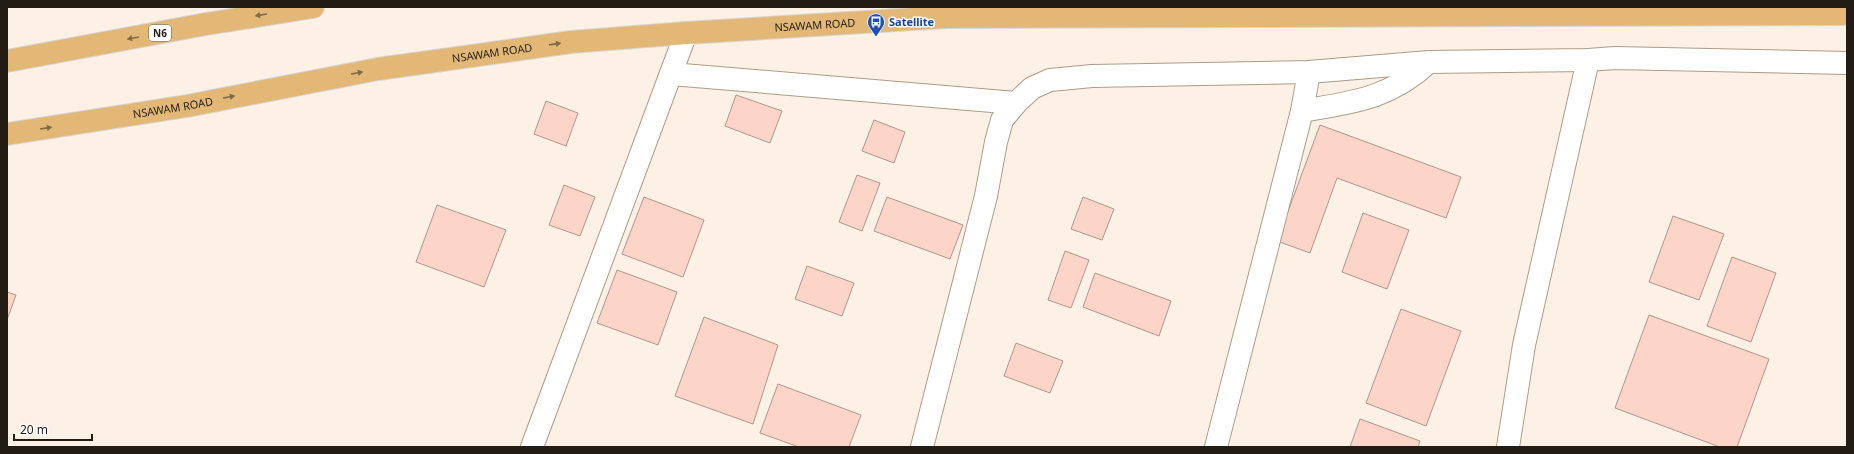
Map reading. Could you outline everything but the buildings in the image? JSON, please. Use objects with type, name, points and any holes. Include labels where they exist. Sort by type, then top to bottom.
[{"type":"highway","name":"N6","points":[[7,61],[206,24],[313,7]]},
{"type":"highway","name":"NSAWAM ROAD","points":[[7,134],[187,106],[378,69],[571,42],[686,33],[947,17],[1847,14]]},
{"type":"street","points":[[532,447],[686,33]]},
{"type":"street","points":[[922,447],[986,196],[996,142],[1002,120],[1016,103],[1032,88],[1050,80],[1092,76],[1309,72],[1429,62],[1588,60],[1615,58],[1847,63]]},
{"type":"street","points":[[1508,447],[1524,345],[1588,60]]},
{"type":"street","points":[[1302,111],[1359,101],[1395,88],[1413,78],[1429,62]]},
{"type":"street","points":[[1216,447],[1302,111],[1309,72]]},
{"type":"street","points":[[671,74],[1016,103]]},
{"type":"place","name":"Satellite","points":[[876,37]]}]
